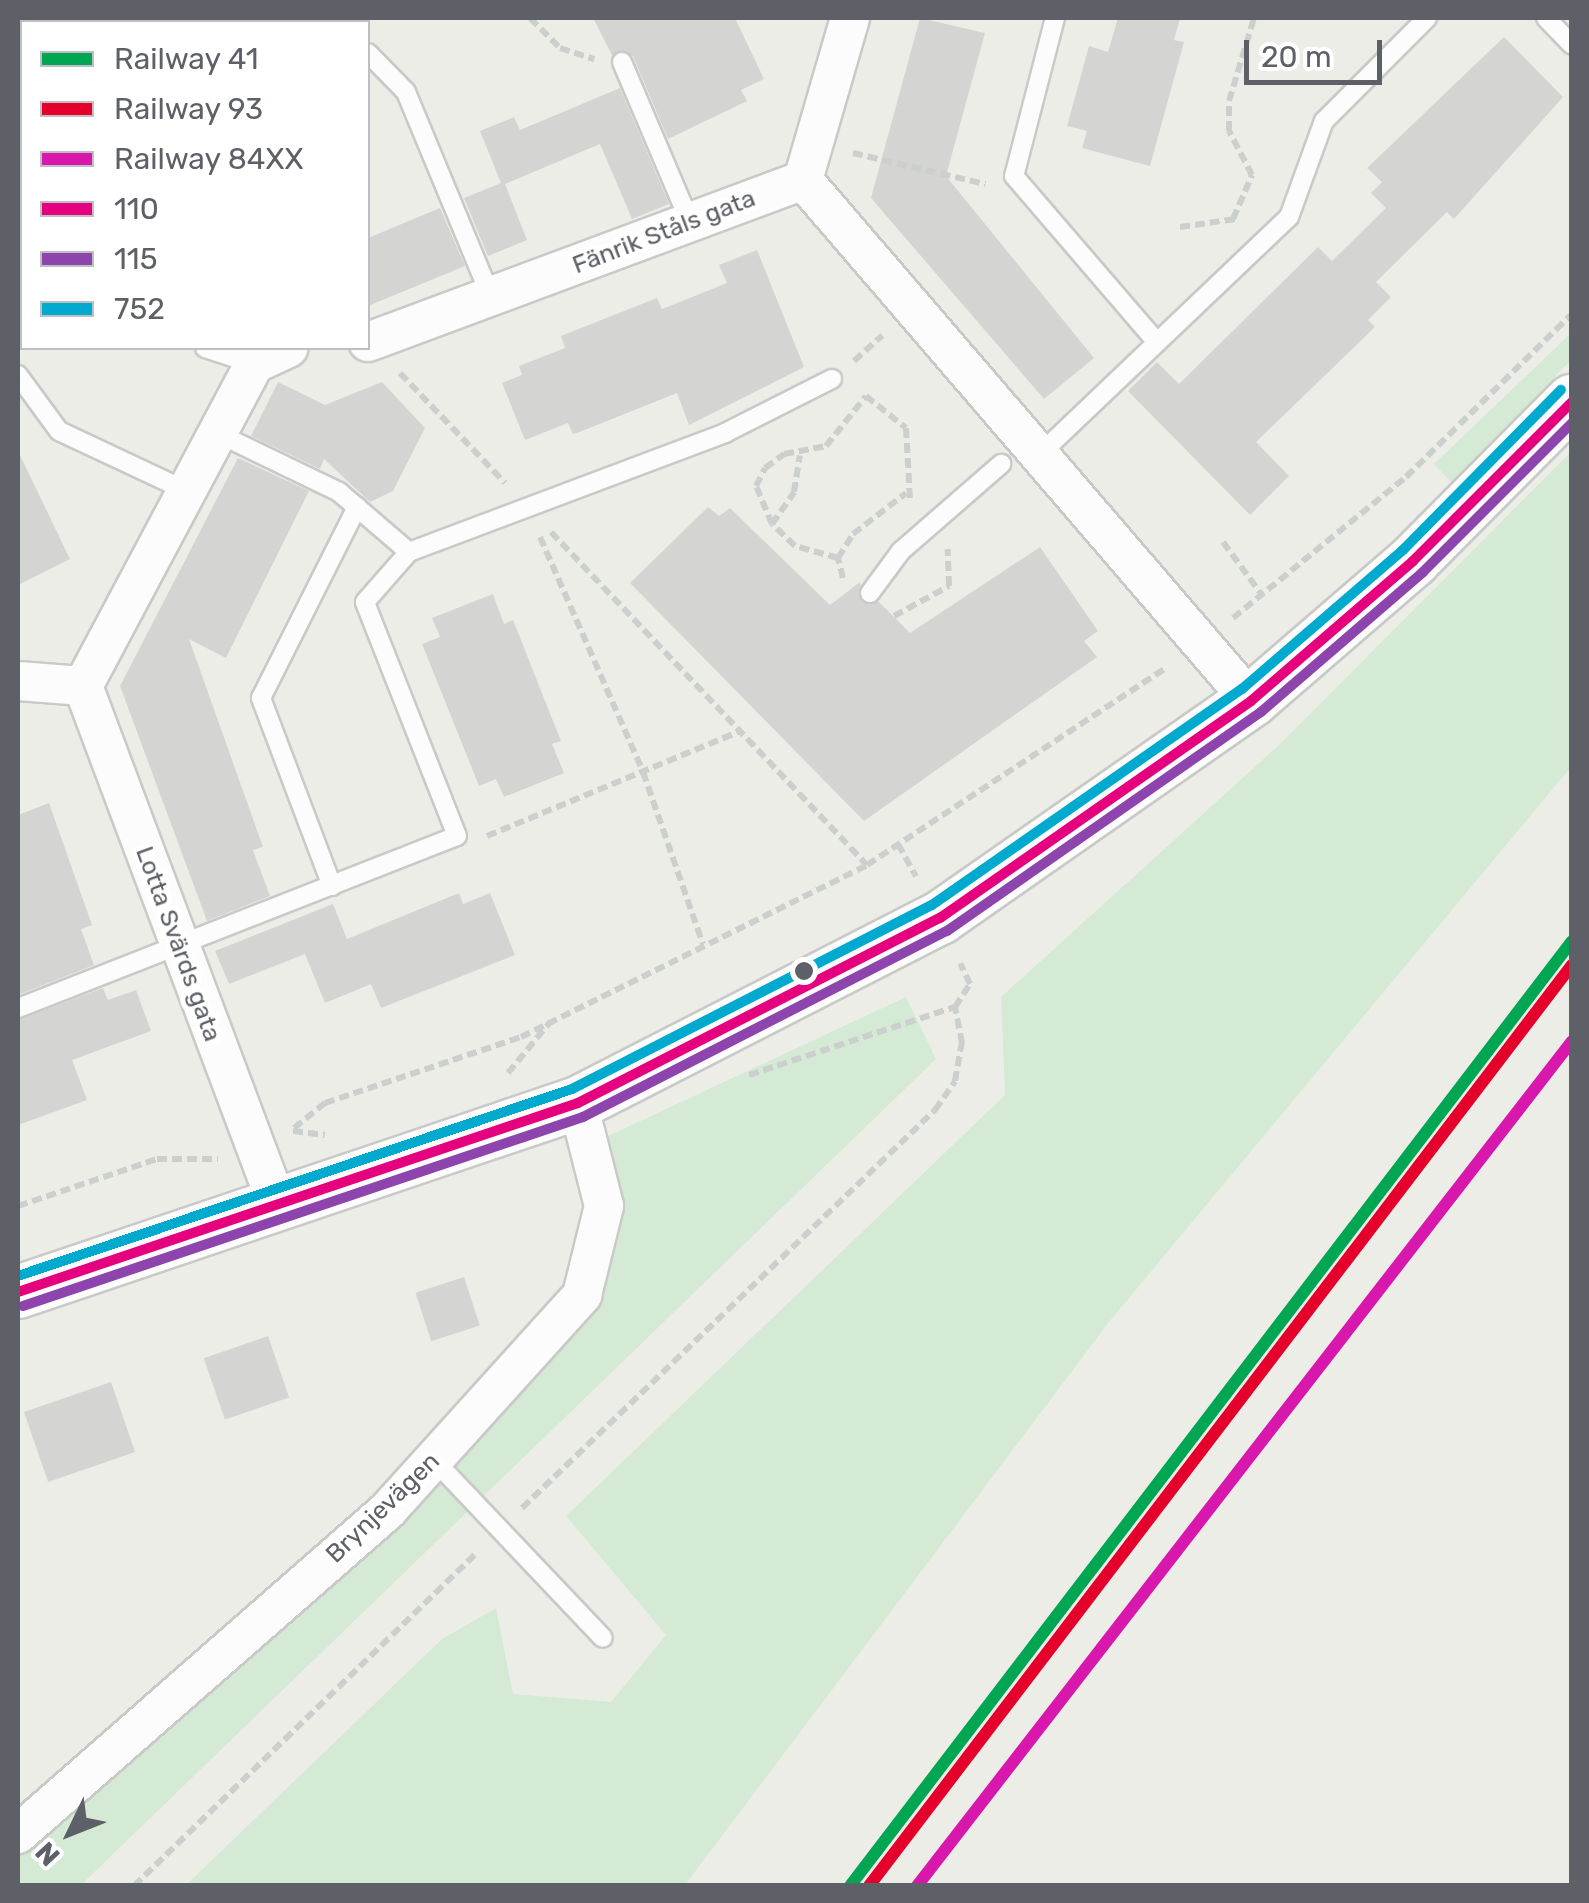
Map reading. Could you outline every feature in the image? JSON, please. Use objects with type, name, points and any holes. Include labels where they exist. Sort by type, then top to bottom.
[{"type":"main road","points":[[18,1292],[276,1201],[578,1103],[992,887],[1251,701],[1413,561],[1572,401]]},
{"type":"street","points":[[850,18],[803,180],[1251,701]]},
{"type":"street","name":"Fänrik Ståls gata","points":[[370,342],[803,180]]},
{"type":"street","points":[[18,681],[84,686],[254,364],[284,350]]},
{"type":"street","name":"Lotta Svärds gata","points":[[84,686],[276,1201]]},
{"type":"street","name":"Brynjevägen","points":[[18,1834],[434,1460],[582,1295],[604,1206],[578,1103]]},
{"type":"lane","points":[[1055,18],[1014,176],[1157,342]]},
{"type":"lane","points":[[1038,455],[1260,246],[1296,204],[1324,121],[1426,18]]},
{"type":"lane","points":[[1546,18],[1572,45]]},
{"type":"lane","points":[[370,54],[406,92],[491,297]]},
{"type":"lane","points":[[622,62],[690,222]]},
{"type":"lane","points":[[210,350],[254,364]]},
{"type":"lane","points":[[18,375],[60,431],[187,491]]},
{"type":"lane","points":[[18,1008],[457,836],[365,602],[409,552],[726,433],[832,379]]},
{"type":"lane","points":[[217,433],[357,508],[409,552]]},
{"type":"lane","points":[[870,593],[930,524],[1001,464]]},
{"type":"lane","points":[[332,886],[261,698],[357,508]]},
{"type":"lane","points":[[434,1460],[602,1638]]},
{"type":"path","points":[[530,18],[560,48],[622,62]]},
{"type":"path","points":[[1233,218],[1252,175],[1229,131],[1229,100],[1254,18]]},
{"type":"path","points":[[853,152],[987,185],[1014,176]]},
{"type":"path","points":[[1180,226],[1233,218]]},
{"type":"path","points":[[1233,218],[1260,246]]},
{"type":"path","points":[[1227,623],[1406,477],[1572,314]]},
{"type":"path","points":[[832,379],[891,329]]},
{"type":"path","points":[[370,343],[867,865]]},
{"type":"path","points":[[838,558],[795,546],[772,524],[756,486],[784,454],[800,455],[826,446],[850,406],[866,396],[883,401],[911,446],[906,492],[930,524],[954,570],[948,586],[893,616]]},
{"type":"path","points":[[772,524],[794,492],[800,455]]},
{"type":"path","points":[[848,591],[838,558],[853,534],[906,492]]},
{"type":"path","points":[[527,507],[643,772],[703,944]]},
{"type":"path","points":[[1223,542],[1262,595]]},
{"type":"path","points":[[556,1016],[867,865],[1167,667]]},
{"type":"path","points":[[457,836],[482,838],[740,731]]},
{"type":"path","points":[[134,1886],[935,1110],[955,1081],[962,1043],[956,1007],[970,984]]},
{"type":"green space","points":[[1571,333],[1571,360],[1452,483],[1434,464]]},
{"type":"green space","points":[[1571,452],[1571,767],[1109,1322],[685,1885],[186,1885],[442,1639],[496,1608],[513,1694],[611,1702],[666,1635],[566,1516],[1005,1095],[1001,997],[1279,745]]},
{"type":"green space","points":[[906,997],[936,1059],[81,1885],[18,1885],[18,1834],[388,1510],[582,1295],[589,1145]]},
{"type":"building","points":[[593,18],[735,18],[764,79],[741,90],[747,101],[668,139],[633,56],[612,55]]},
{"type":"building","points":[[920,18],[985,33],[946,176],[1094,358],[1044,399],[871,198]]},
{"type":"building","points":[[1118,18],[1180,18],[1174,40],[1184,42],[1150,166],[1082,148],[1087,131],[1067,126],[1089,46],[1108,52]]},
{"type":"building","points":[[1504,37],[1563,97],[1454,219],[1447,212],[1376,282],[1391,297],[1368,320],[1375,327],[1256,442],[1289,476],[1250,515],[1128,391],[1157,362],[1179,384],[1318,247],[1332,261],[1386,208],[1371,193],[1382,182],[1367,168]]},
{"type":"building","points":[[620,88],[669,204],[632,219],[600,144],[505,184],[527,240],[488,256],[464,198],[501,183],[480,131],[514,117],[520,130]]},
{"type":"building","points":[[440,208],[465,266],[370,305],[370,237]]},
{"type":"building","points":[[757,250],[804,367],[689,425],[677,393],[573,434],[568,423],[525,440],[502,383],[522,375],[519,366],[565,348],[561,336],[657,298],[662,309],[727,283],[719,265]]},
{"type":"building","points":[[278,382],[325,405],[382,382],[425,428],[393,491],[370,502],[324,459],[320,469],[251,436]]},
{"type":"building","points":[[18,451],[70,559],[18,585]]},
{"type":"building","points":[[238,458],[309,491],[226,658],[189,639],[263,847],[253,850],[270,896],[207,921],[120,686]]},
{"type":"building","points":[[708,507],[719,516],[730,508],[830,605],[860,582],[862,602],[879,602],[910,633],[1040,547],[1098,631],[1084,641],[1097,657],[864,821],[630,583]]},
{"type":"building","points":[[493,594],[504,624],[513,620],[561,741],[552,744],[564,773],[504,797],[496,779],[479,786],[422,644],[440,637],[432,618]]},
{"type":"building","points":[[49,803],[92,925],[81,929],[94,965],[18,995],[18,815]]},
{"type":"building","points":[[459,893],[463,904],[490,893],[515,955],[381,1008],[371,984],[325,1003],[305,954],[229,984],[215,951],[333,904],[347,939]]},
{"type":"building","points":[[103,988],[108,1000],[136,990],[151,1031],[72,1060],[87,1100],[18,1125],[18,1020]]},
{"type":"building","points":[[464,1277],[480,1326],[431,1341],[415,1293]]},
{"type":"building","points":[[268,1336],[289,1397],[225,1420],[204,1358]]},
{"type":"building","points":[[111,1382],[135,1452],[48,1482],[24,1412]]},
{"type":"rail line","name":"41","points":[[850,1886],[1572,941]]},
{"type":"rail line","name":"93","points":[[869,1886],[1572,965]]},
{"type":"rail line","name":"84XX","points":[[917,1886],[1572,1041]]},
{"type":"transit line","name":"752","points":[[18,1276],[572,1089],[932,905],[1242,689],[1403,550],[1561,390]]},
{"type":"transit line","name":"110","points":[[18,1292],[578,1103],[940,918],[1251,701],[1413,561],[1572,402]]},
{"type":"transit line","name":"115","points":[[23,1306],[583,1117],[947,931],[1261,712],[1423,572],[1572,423]]}]
